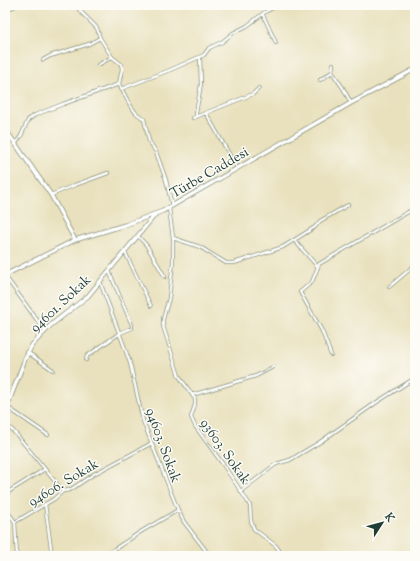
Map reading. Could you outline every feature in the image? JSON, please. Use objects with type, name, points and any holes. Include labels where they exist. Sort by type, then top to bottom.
[{"type":"street","points":[[5,11],[17,5]]},
{"type":"street","points":[[77,5],[80,11],[97,28],[100,38],[112,57],[121,64],[122,69],[119,84],[130,105],[136,113],[144,119],[149,141],[156,152],[166,180],[173,238],[169,298],[163,319],[163,326],[179,376],[192,395],[256,376],[273,367]]},
{"type":"street","points":[[121,89],[204,55],[209,48],[222,42],[233,33],[247,26],[278,5]]},
{"type":"street","points":[[263,14],[276,43]]},
{"type":"street","points":[[43,60],[50,56],[89,44],[100,38]]},
{"type":"street","points":[[98,65],[112,57]]},
{"type":"street","points":[[200,57],[201,84],[195,118],[253,94],[259,88]]},
{"type":"street","points":[[333,64],[332,72],[351,103]]},
{"type":"street","name":"Türbe Caddesi","points":[[5,276],[75,240],[156,214],[170,207],[351,103],[415,69]]},
{"type":"street","points":[[320,80],[332,72]]},
{"type":"street","points":[[16,143],[28,120],[35,115],[119,84]]},
{"type":"street","points":[[206,113],[237,168]]},
{"type":"street","points":[[5,128],[51,195],[75,240]]},
{"type":"street","points":[[51,195],[108,173]]},
{"type":"street","points":[[173,238],[200,247],[226,263],[234,263],[284,247],[314,227],[320,221],[348,205]]},
{"type":"street","points":[[332,355],[322,331],[300,292],[312,282],[319,264],[415,208]]},
{"type":"street","name":"94601. Sokak","points":[[5,412],[32,345],[58,319],[85,299],[156,214]]},
{"type":"street","points":[[138,236],[147,246],[165,277]]},
{"type":"street","points":[[294,240],[318,267]]},
{"type":"street","points":[[125,251],[151,306]]},
{"type":"street","points":[[389,287],[415,265]]},
{"type":"street","name":"94601. Sokak","points":[[109,270],[132,326],[131,329],[120,333]]},
{"type":"street","points":[[5,276],[45,331]]},
{"type":"street","name":"94603. Sokak","points":[[100,282],[120,333],[130,364],[140,409],[152,443],[184,522],[210,555],[204,556]]},
{"type":"street","points":[[86,360],[88,355],[120,333]]},
{"type":"street","name":"94601. Sokak","points":[[28,352],[53,370]]},
{"type":"street","points":[[241,491],[276,464],[290,460],[320,442],[377,402],[415,378]]},
{"type":"street","name":"93603. Sokak","points":[[192,395],[195,403],[191,418],[195,426],[246,498],[250,506],[252,522],[256,532],[276,546],[282,555]]},
{"type":"street","points":[[7,407],[48,435]]},
{"type":"street","points":[[5,423],[16,434],[63,491]]},
{"type":"street","name":"94606. Sokak","points":[[15,522],[58,496],[63,491],[70,490],[94,474],[152,443]]},
{"type":"street","points":[[5,494],[45,469]]},
{"type":"street","points":[[45,504],[52,556]]},
{"type":"street","points":[[5,508],[15,522],[17,556]]},
{"type":"street","points":[[104,556],[178,510]]},
{"type":"street","points":[[277,556],[282,555]]}]
